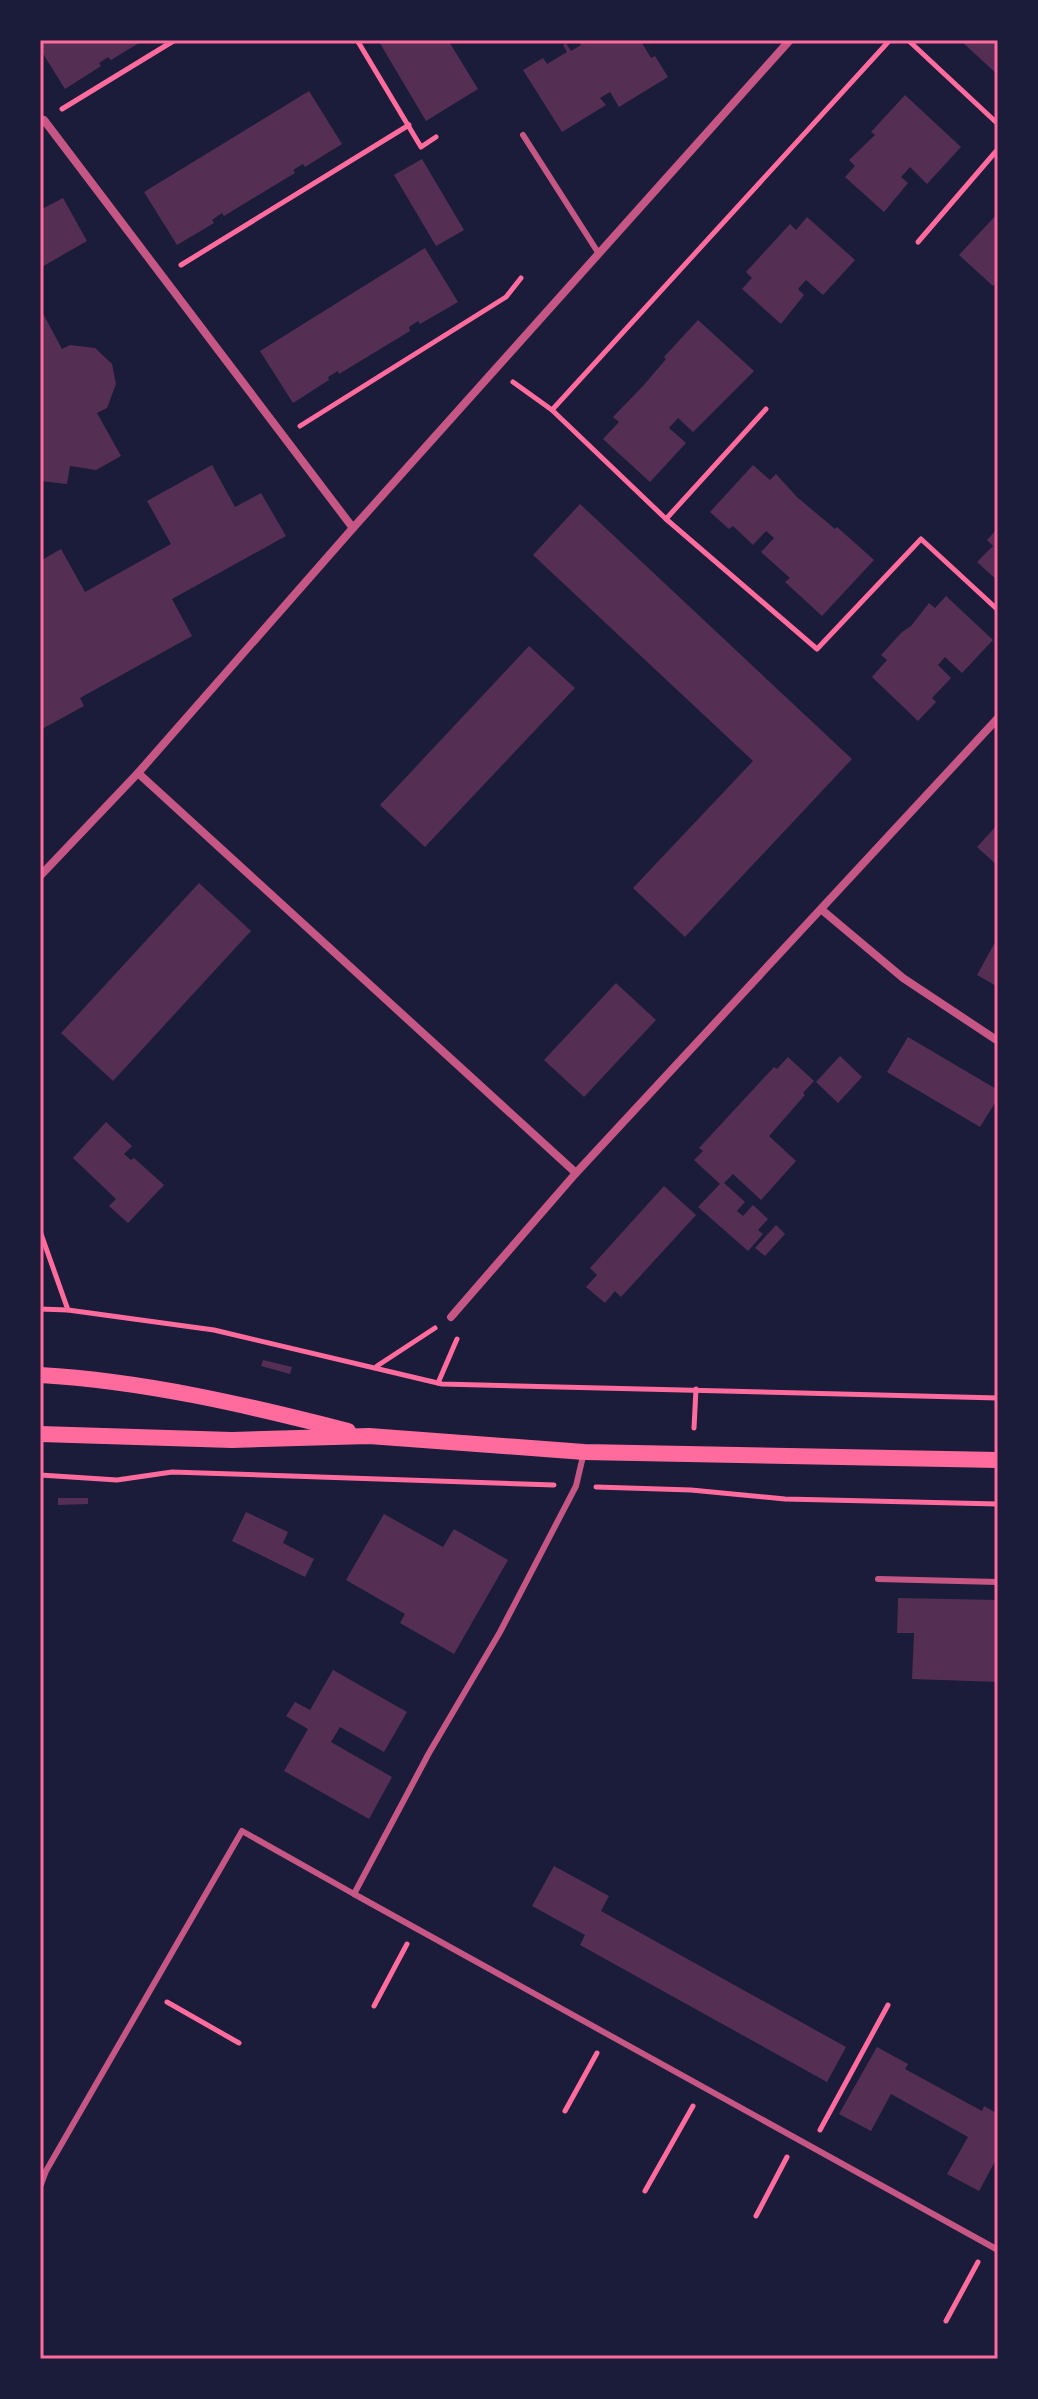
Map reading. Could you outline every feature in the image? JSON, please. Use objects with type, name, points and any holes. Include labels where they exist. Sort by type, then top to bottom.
[{"type":"main road","points":[[40,1375],[104,1378],[282,1414],[369,1436]]},
{"type":"main road","points":[[40,1434],[232,1440],[369,1436],[584,1452],[998,1460]]},
{"type":"street","points":[[40,876],[138,773],[790,40]]},
{"type":"street","points":[[44,120],[353,528]]},
{"type":"street","points":[[451,1317],[576,1173],[998,718]]},
{"type":"street","points":[[138,773],[576,1173]]},
{"type":"street","points":[[822,910],[903,978],[998,1041]]},
{"type":"lane","points":[[523,135],[599,254]]},
{"type":"lane","points":[[354,1894],[429,1753],[500,1632],[576,1486],[584,1452]]},
{"type":"lane","points":[[878,1579],[998,1582]]},
{"type":"lane","points":[[40,2187],[46,2171],[242,1831],[998,2250]]},
{"type":"path","points":[[44,120],[175,40]]},
{"type":"path","points":[[357,40],[421,147],[436,137]]},
{"type":"path","points":[[552,410],[890,40]]},
{"type":"path","points":[[908,40],[998,124]]},
{"type":"path","points":[[164,276],[409,125]]},
{"type":"path","points":[[918,242],[998,149]]},
{"type":"path","points":[[284,436],[506,297],[521,278]]},
{"type":"path","points":[[496,369],[552,410],[666,519],[817,649],[921,539],[998,610]]},
{"type":"path","points":[[666,519],[766,409]]},
{"type":"path","points":[[40,1231],[68,1310]]},
{"type":"path","points":[[40,1309],[214,1330],[438,1383],[998,1398]]},
{"type":"path","points":[[376,1367],[451,1317],[458,1334],[438,1383]]},
{"type":"path","points":[[40,1475],[117,1480],[172,1472],[691,1490],[785,1499],[998,1504]]},
{"type":"path","points":[[374,2006],[415,1929]]},
{"type":"path","points":[[149,1992],[239,2043]]},
{"type":"path","points":[[811,2146],[888,2005]]},
{"type":"path","points":[[565,2111],[607,2034]]},
{"type":"path","points":[[645,2191],[704,2088]]},
{"type":"path","points":[[756,2216],[796,2138]]},
{"type":"path","points":[[946,2321],[987,2244]]},
{"type":"building","points":[[40,40],[144,40],[111,60],[108,57],[99,63],[101,66],[65,89],[40,49]]},
{"type":"building","points":[[378,40],[448,40],[478,89],[426,121]]},
{"type":"building","points":[[578,40],[647,40],[642,43],[651,58],[655,56],[668,77],[619,107],[610,92],[600,98],[606,105],[562,132],[523,70],[543,58],[547,64],[567,52],[563,45],[566,43],[571,51],[581,45]]},
{"type":"building","points":[[960,40],[998,40],[998,75]]},
{"type":"building","points":[[309,91],[342,144],[305,167],[303,164],[293,170],[295,173],[224,216],[222,213],[212,220],[214,223],[177,245],[144,192]]},
{"type":"building","points":[[905,95],[961,147],[927,184],[910,167],[901,177],[908,183],[884,212],[845,177],[855,166],[849,160],[875,135],[871,132]]},
{"type":"building","points":[[422,159],[464,230],[436,246],[394,175]]},
{"type":"building","points":[[63,198],[87,241],[40,268],[40,210]]},
{"type":"building","points":[[998,213],[998,281],[993,286],[959,255]]},
{"type":"building","points":[[807,217],[855,260],[823,295],[806,280],[798,289],[804,295],[781,324],[742,289],[752,278],[746,272],[790,224],[796,230]]},
{"type":"building","points":[[425,248],[458,302],[420,324],[418,321],[409,327],[410,331],[339,374],[338,371],[328,377],[329,380],[293,403],[260,351]]},
{"type":"building","points":[[40,308],[62,349],[70,345],[95,348],[112,364],[116,384],[107,408],[97,413],[121,456],[96,470],[70,466],[67,484],[40,481]]},
{"type":"building","points":[[698,320],[754,371],[693,432],[678,418],[669,428],[686,443],[650,482],[603,439],[619,422],[613,417]]},
{"type":"building","points":[[212,465],[235,507],[261,493],[286,536],[172,599],[192,636],[80,698],[84,706],[42,729],[40,561],[61,549],[85,592],[171,544],[147,501]]},
{"type":"building","points":[[753,465],[770,480],[776,474],[797,497],[874,560],[822,616],[785,582],[790,578],[761,552],[774,538],[766,531],[753,545],[733,526],[729,529],[710,512]]},
{"type":"building","points":[[580,504],[852,759],[685,937],[633,888],[753,761],[533,555]]},
{"type":"building","points":[[998,528],[998,581],[977,562],[993,546],[987,540]]},
{"type":"building","points":[[946,596],[993,640],[962,673],[945,657],[938,665],[951,678],[932,698],[936,702],[918,721],[872,677],[887,660],[881,655],[902,632],[911,626],[929,603],[935,608]]},
{"type":"building","points":[[529,646],[575,688],[425,847],[380,805]]},
{"type":"building","points":[[998,824],[998,866],[977,847]]},
{"type":"building","points":[[199,883],[251,931],[113,1081],[61,1033]]},
{"type":"building","points":[[998,937],[998,987],[977,975]]},
{"type":"building","points":[[616,983],[656,1020],[584,1097],[544,1060]]},
{"type":"building","points":[[908,1037],[998,1090],[998,1098],[980,1127],[887,1072]]},
{"type":"building","points":[[840,1056],[862,1077],[838,1103],[816,1082]]},
{"type":"building","points":[[788,1057],[814,1081],[769,1136],[796,1161],[761,1200],[733,1174],[724,1183],[745,1202],[737,1211],[743,1216],[753,1205],[768,1219],[758,1230],[763,1234],[748,1251],[698,1207],[720,1184],[694,1160],[703,1151],[699,1148],[774,1067],[777,1069]]},
{"type":"building","points":[[106,1122],[132,1146],[124,1154],[131,1160],[134,1158],[164,1185],[128,1223],[109,1206],[116,1199],[73,1158]]},
{"type":"building","points":[[664,1186],[696,1215],[621,1297],[615,1291],[605,1303],[586,1287],[597,1275],[590,1268]]},
{"type":"building","points":[[776,1225],[785,1234],[765,1256],[755,1248]]},
{"type":"building","points":[[263,1360],[292,1367],[290,1374],[261,1366]]},
{"type":"building","points":[[58,1498],[88,1498],[88,1504],[58,1505]]},
{"type":"building","points":[[246,1512],[288,1532],[283,1543],[314,1559],[305,1577],[232,1541]]},
{"type":"building","points":[[384,1514],[443,1547],[454,1529],[508,1560],[454,1654],[400,1623],[405,1614],[346,1580]]},
{"type":"building","points":[[898,1598],[998,1600],[998,1682],[912,1679],[914,1633],[897,1633]]},
{"type":"building","points":[[333,1670],[407,1712],[384,1752],[340,1727],[331,1742],[392,1777],[369,1819],[284,1771],[308,1729],[286,1716],[295,1702],[310,1710]]},
{"type":"building","points":[[554,1866],[609,1896],[601,1911],[846,2047],[827,2082],[580,1945],[585,1935],[532,1906]]},
{"type":"building","points":[[877,2047],[908,2064],[905,2069],[982,2111],[984,2106],[998,2114],[998,2156],[979,2191],[947,2174],[968,2137],[891,2094],[871,2131],[839,2114]]}]
